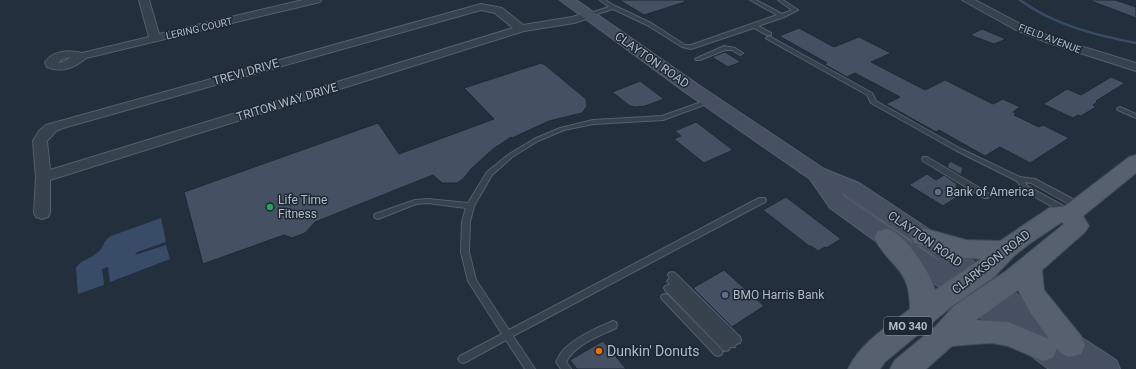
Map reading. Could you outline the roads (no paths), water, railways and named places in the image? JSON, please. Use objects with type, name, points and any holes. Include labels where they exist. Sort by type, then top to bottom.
[{"type":"main road","name":"CLAYTON ROAD","points":[[567,0],[581,18],[710,101],[817,174],[852,188],[923,237],[1043,349],[1106,369]]},
{"type":"main road","name":"CLARKSON ROAD","points":[[905,369],[945,335],[964,314],[978,289],[986,269],[1005,250],[1057,214],[1075,210],[1136,162]]},
{"type":"main road","name":"CLAYTON ROAD","points":[[817,174],[838,203],[886,238],[1021,311],[1071,357]]},
{"type":"main road","name":"CLARKSON ROAD","points":[[863,369],[875,352],[923,314],[978,289],[1015,278],[1077,226],[1075,210]]},
{"type":"main road","points":[[923,237],[966,249],[1005,250]]},
{"type":"main road","points":[[886,238],[916,273],[922,284],[924,297],[923,314]]},
{"type":"main road","points":[[1029,265],[1031,289],[1071,357]]},
{"type":"main road","points":[[945,335],[979,331],[995,332],[1009,335],[1043,349]]},
{"type":"street","points":[[144,0],[155,38]]},
{"type":"street","name":"LERING COURT","points":[[82,56],[316,0]]},
{"type":"street","name":"FIELD AVENUE","points":[[967,0],[1018,27],[1050,40],[1136,67]]},
{"type":"street","name":"TREVI DRIVE","points":[[42,213],[43,176],[40,141],[44,134],[51,128],[58,125],[481,7],[498,10],[526,28]]},
{"type":"street","name":"TRITON WAY DRIVE","points":[[43,176],[526,28],[557,26],[581,18]]},
{"type":"lane","points":[[602,0],[613,7],[649,24],[684,46],[691,47],[796,10],[780,0]]},
{"type":"lane","points":[[752,0],[782,16]]},
{"type":"lane","points":[[581,18],[613,7]]},
{"type":"lane","points":[[754,26],[870,94],[873,102],[960,150],[1019,179],[1033,181],[1075,210]]},
{"type":"lane","points":[[698,59],[724,48],[733,49],[740,53]]},
{"type":"lane","points":[[530,369],[472,281],[465,252],[466,222],[470,206],[489,174],[510,156],[536,140],[562,129],[593,122],[663,118],[710,101]]},
{"type":"lane","points":[[1120,109],[1136,116]]},
{"type":"lane","points":[[925,159],[988,196]]},
{"type":"lane","points":[[1019,179],[1025,188],[1075,210]]},
{"type":"lane","points":[[463,359],[762,200]]},
{"type":"lane","points":[[378,216],[415,202],[428,201],[470,206]]},
{"type":"lane","points":[[728,346],[669,285],[728,346]]},
{"type":"lane","points":[[566,369],[561,362],[563,355],[571,348],[613,325]]},
{"type":"water","points":[[161,218],[166,242],[137,252],[135,255],[166,245],[170,259],[110,282],[108,267],[102,269],[104,285],[78,294],[76,268],[80,263],[99,251],[106,240],[111,236]]},
{"type":"waterway","points":[[1020,0],[1033,9],[1075,28],[1136,43]]},
{"type":"place","name":"Bank of America","points":[[938,192]]},
{"type":"place","name":"Life Time Fitness","points":[[270,207]]},
{"type":"place","name":"BMO Harris Bank","points":[[725,295]]},
{"type":"place","name":"Dunkin' Donuts","points":[[599,351]]}]
